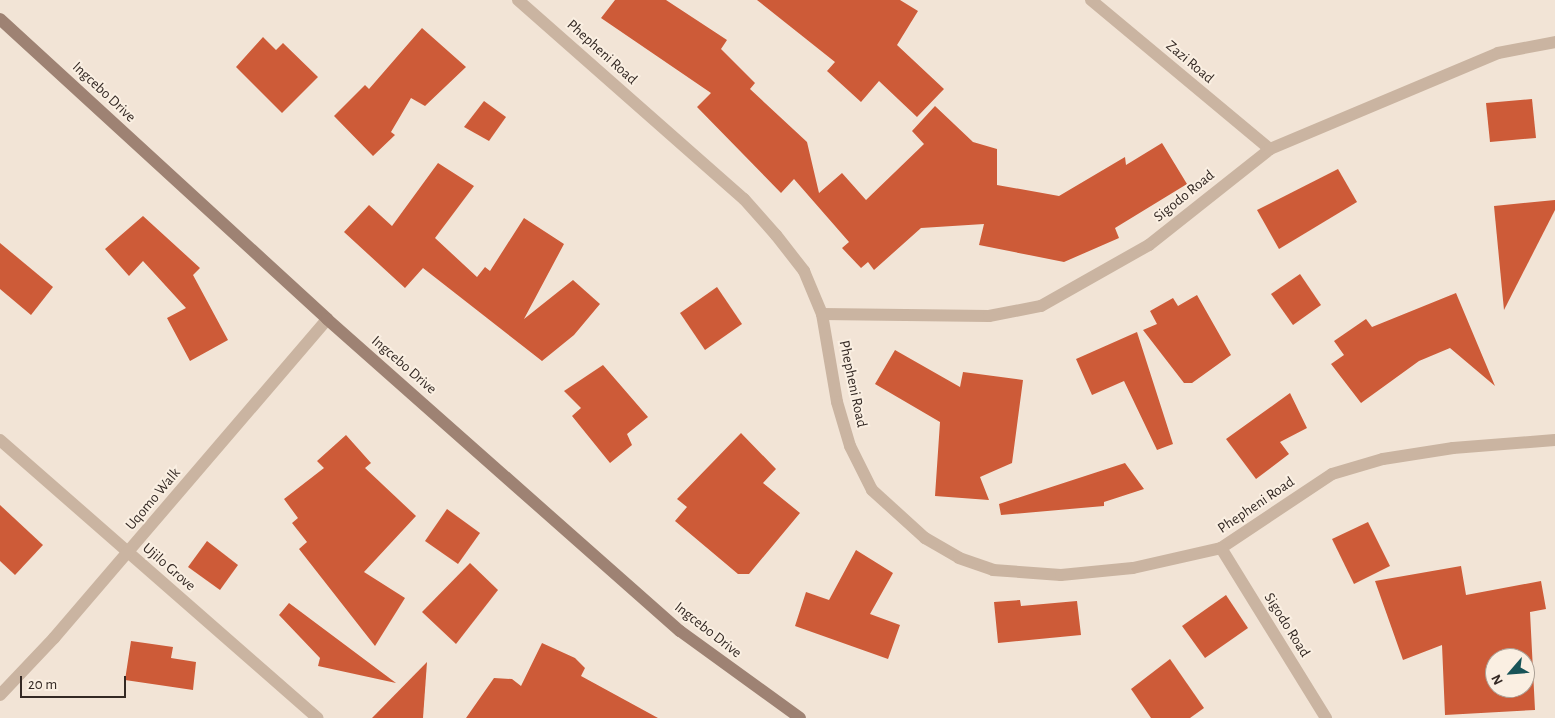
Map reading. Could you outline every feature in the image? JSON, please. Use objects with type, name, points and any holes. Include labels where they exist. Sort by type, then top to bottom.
[{"type":"main road","name":"Ingcebo Drive","points":[[0,19],[327,319],[680,631],[800,718]]},
{"type":"street","name":"Phepheni Road","points":[[518,0],[744,199],[804,271],[822,314],[837,402],[850,446],[872,490],[925,538],[959,558],[993,570],[1061,575],[1133,568],[1221,548],[1332,474],[1383,459],[1453,448],[1555,440]]},
{"type":"street","name":"Zazi Road","points":[[1091,0],[1270,149]]},
{"type":"street","name":"Sigodo Road","points":[[822,314],[989,316],[1041,306],[1149,245],[1270,149],[1498,53],[1555,42]]},
{"type":"street","name":"Uqomo Walk","points":[[0,695],[129,553],[327,319]]},
{"type":"street","name":"Ujilo Grove","points":[[0,440],[318,718]]},
{"type":"street","name":"Sigodo Road","points":[[1221,548],[1326,718]]},
{"type":"building","points":[[615,0],[666,0],[727,40],[721,49],[755,83],[750,89],[807,142],[819,193],[842,173],[866,200],[924,144],[912,131],[935,106],[973,142],[997,149],[997,185],[1059,196],[1125,157],[1126,165],[1162,143],[1187,184],[1115,228],[1119,238],[1064,262],[979,245],[984,224],[921,228],[874,270],[868,262],[861,268],[842,248],[849,242],[794,179],[781,193],[697,107],[711,93],[601,18]]},
{"type":"building","points":[[757,0],[900,0],[918,11],[897,45],[944,89],[917,117],[879,81],[861,102],[827,71],[835,62]]},
{"type":"building","points":[[422,28],[466,67],[425,106],[411,98],[391,132],[395,135],[373,156],[334,116],[365,85],[369,89]]},
{"type":"building","points":[[263,37],[276,50],[283,43],[318,77],[282,113],[236,67]]},
{"type":"building","points":[[1532,99],[1536,138],[1490,142],[1486,103]]},
{"type":"building","points":[[484,101],[506,117],[489,141],[464,127]]},
{"type":"building","points":[[438,163],[474,186],[435,238],[477,277],[485,267],[490,271],[524,218],[564,244],[524,319],[573,280],[600,304],[574,335],[542,361],[423,268],[405,288],[344,232],[369,205],[392,226]]},
{"type":"building","points":[[1338,169],[1357,202],[1279,249],[1257,210]]},
{"type":"building","points":[[1555,200],[1555,210],[1504,310],[1494,206]]},
{"type":"building","points":[[143,216],[200,268],[193,275],[228,340],[190,361],[167,318],[186,308],[143,261],[129,276],[105,249]]},
{"type":"building","points":[[0,243],[53,287],[31,315],[0,289]]},
{"type":"building","points":[[1300,274],[1321,305],[1293,325],[1271,294]]},
{"type":"building","points":[[717,287],[742,324],[705,350],[680,313]]},
{"type":"building","points":[[1456,293],[1495,386],[1450,348],[1419,361],[1361,403],[1331,364],[1344,355],[1334,341],[1366,319],[1372,327]]},
{"type":"building","points":[[1197,295],[1231,355],[1192,383],[1184,383],[1143,330],[1157,324],[1150,311],[1173,298],[1178,306]]},
{"type":"building","points":[[1137,332],[1173,444],[1157,450],[1124,381],[1092,395],[1076,359]]},
{"type":"building","points":[[895,350],[960,387],[963,372],[1023,380],[1012,463],[980,477],[989,500],[935,496],[940,422],[875,384]]},
{"type":"building","points":[[603,365],[648,417],[627,434],[632,445],[610,463],[572,416],[581,408],[564,391]]},
{"type":"building","points":[[1290,393],[1307,428],[1280,442],[1289,454],[1256,479],[1226,439]]},
{"type":"building","points":[[741,433],[776,469],[763,483],[800,513],[749,574],[738,574],[675,521],[687,507],[677,499]]},
{"type":"building","points":[[346,435],[371,463],[365,468],[416,516],[364,572],[405,598],[375,646],[299,549],[307,542],[292,523],[298,518],[284,499],[324,468],[317,461]]},
{"type":"building","points":[[1125,463],[1144,489],[1104,502],[1104,506],[1001,515],[999,504]]},
{"type":"building","points":[[0,505],[43,545],[15,575],[0,561]]},
{"type":"building","points":[[447,509],[480,533],[458,564],[425,541]]},
{"type":"building","points":[[1368,522],[1390,566],[1354,584],[1332,539]]},
{"type":"building","points":[[207,541],[238,565],[220,590],[188,567]]},
{"type":"building","points":[[856,550],[893,573],[870,614],[900,625],[888,659],[795,626],[806,592],[829,600]]},
{"type":"building","points":[[470,563],[498,590],[456,644],[422,612]]},
{"type":"building","points":[[1461,566],[1466,595],[1541,581],[1546,609],[1530,612],[1532,648],[1485,648],[1485,698],[1534,698],[1535,710],[1445,715],[1442,645],[1403,660],[1375,581]]},
{"type":"building","points":[[1226,595],[1248,628],[1205,658],[1182,626]]},
{"type":"building","points":[[1020,600],[1021,606],[1077,601],[1081,635],[998,643],[994,602]]},
{"type":"building","points":[[289,603],[396,683],[318,666],[320,658],[279,615]]},
{"type":"building","points":[[131,641],[173,647],[171,658],[196,662],[193,690],[125,680]]},
{"type":"building","points":[[542,643],[575,658],[585,668],[581,676],[658,718],[466,718],[494,678],[512,679],[521,686]]},
{"type":"building","points":[[1170,659],[1204,708],[1190,718],[1151,718],[1131,689]]},
{"type":"building","points":[[427,662],[423,718],[372,718]]}]
